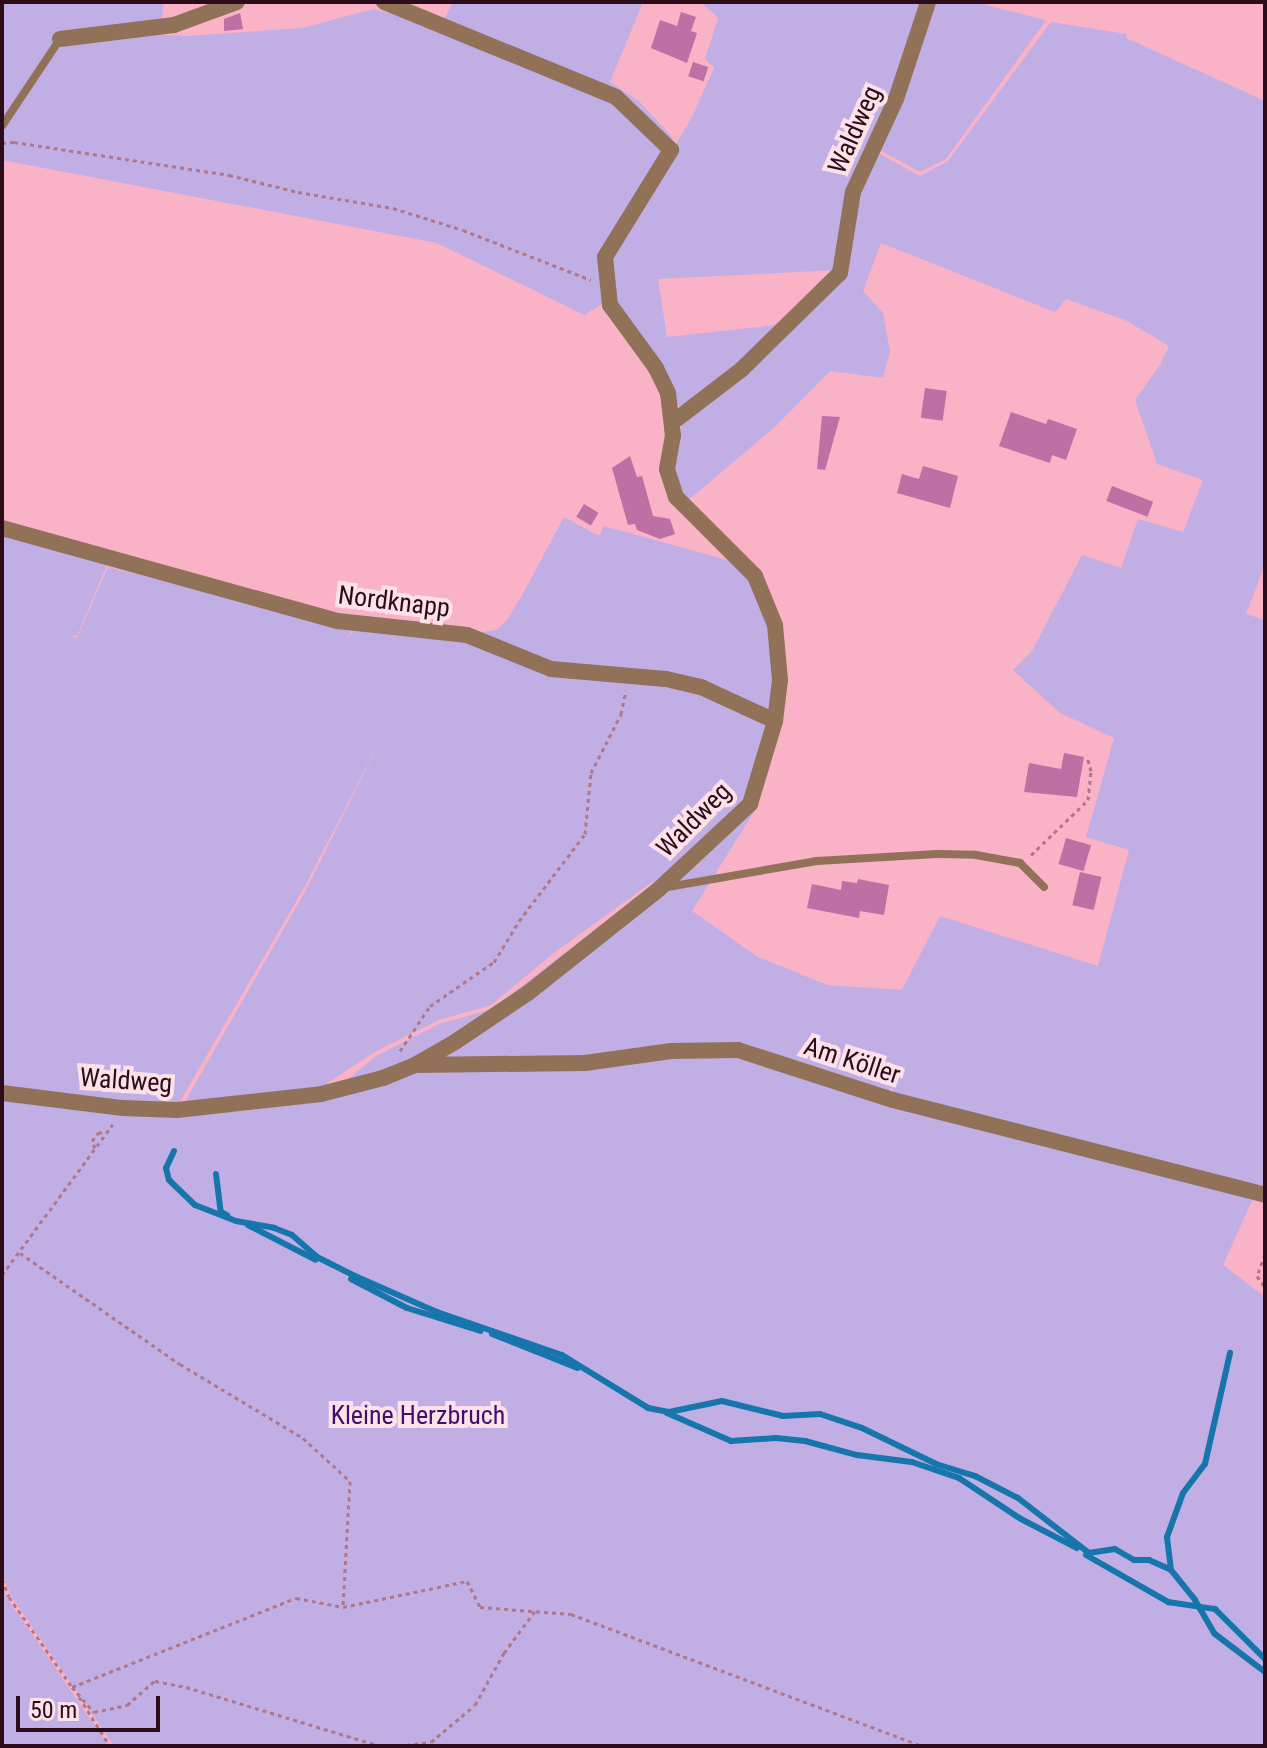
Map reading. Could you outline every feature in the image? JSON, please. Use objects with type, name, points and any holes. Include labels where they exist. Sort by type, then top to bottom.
[{"type":"street","points":[[60,39],[174,25],[237,2]]},
{"type":"street","points":[[384,2],[533,60],[616,97],[671,150],[605,257],[610,305],[663,381],[673,422]]},
{"type":"street","name":"Waldweg","points":[[2,1093],[123,1108],[177,1110],[321,1094],[383,1078],[415,1065],[528,993],[659,889],[750,804],[775,721],[780,680],[775,625],[755,576],[676,497],[667,469],[673,422],[742,369],[840,273],[853,192],[896,99],[928,2]]},
{"type":"street","name":"Nordknapp","points":[[2,528],[338,621],[467,635],[551,669],[666,679],[701,687],[775,721]]},
{"type":"street","name":"Am Köller","points":[[415,1065],[585,1063],[671,1051],[738,1050],[882,1097],[1265,1195]]},
{"type":"lane","points":[[2,126],[60,39]]},
{"type":"lane","points":[[659,889],[718,881],[758,869],[878,856],[976,855],[1020,863],[1044,887]]},
{"type":"path","points":[[2,143],[30,144],[229,175],[298,192],[393,208],[608,284]]},
{"type":"path","points":[[383,1078],[430,1006],[494,962],[519,921],[585,834],[591,773],[621,714],[628,678]]},
{"type":"path","points":[[1020,863],[1088,800],[1091,771],[1087,756]]},
{"type":"path","points":[[95,1150],[92,1141],[98,1133],[108,1131]]},
{"type":"path","points":[[2,1275],[101,1143]]},
{"type":"path","points":[[20,1253],[180,1364],[303,1438],[350,1481],[343,1607]]},
{"type":"path","points":[[1265,1254],[1257,1276],[1265,1287]]},
{"type":"path","points":[[2,1579],[9,1597],[110,1746]]},
{"type":"path","points":[[72,1687],[296,1598],[343,1607],[467,1581],[480,1607],[571,1614],[922,1746]]},
{"type":"path","points":[[398,1746],[431,1742],[475,1705],[504,1653],[535,1611]]},
{"type":"path","points":[[72,1687],[94,1712],[127,1705],[155,1681],[380,1746]]},
{"type":"green space","points":[[2,2],[164,2],[161,23],[58,36],[2,120]]},
{"type":"green space","points":[[453,2],[643,2],[610,82],[639,101],[673,138],[602,256],[605,302],[584,315],[437,243],[2,160],[2,131],[60,45],[127,33],[188,36],[302,28],[374,9],[440,27]]},
{"type":"green space","points":[[701,2],[925,2],[903,67],[867,150],[838,270],[658,279],[667,337],[786,324],[680,410],[671,385],[615,303],[609,258],[692,117],[714,68],[705,59],[718,18]]},
{"type":"green space","points":[[933,2],[985,2],[985,5],[1046,20],[946,159],[920,172],[878,149]]},
{"type":"green space","name":"Kleine Herzbruch","points":[[1051,22],[1127,34],[1126,38],[1265,101],[1265,564],[1246,614],[1265,620],[1265,1190],[892,1095],[893,1071],[889,1103],[1255,1194],[1223,1265],[1265,1297],[1265,1746],[114,1746],[11,1596],[2,1573],[2,1097],[176,1115],[244,1111],[322,1100],[376,1056],[439,1024],[492,1009],[655,883],[652,882],[555,952],[491,1005],[439,1020],[376,1051],[320,1088],[183,1105],[307,888],[382,737],[305,886],[178,1105],[2,1091],[2,534],[107,565],[77,636],[69,635],[77,638],[108,567],[353,627],[346,641],[355,628],[496,630],[507,620],[564,517],[599,536],[604,526],[734,562],[749,579],[771,626],[776,682],[757,807],[692,911],[758,957],[827,985],[902,990],[940,916],[1098,966],[1129,850],[1086,837],[1114,738],[1060,713],[1013,670],[1032,651],[1082,555],[1121,568],[1138,519],[1183,532],[1203,480],[1157,464],[1135,400],[1160,365],[1169,346],[1127,321],[1066,299],[1055,312],[881,243],[863,291],[883,313],[890,352],[883,378],[830,371],[777,425],[685,503],[674,482],[674,443],[687,415],[845,275],[859,195],[876,152],[920,176],[948,161]]},
{"type":"green space","points":[[2,1584],[7,1598],[109,1746],[2,1746]]},
{"type":"building","points":[[681,12],[696,17],[691,31],[697,33],[687,63],[651,48],[660,20],[677,26]]},
{"type":"building","points":[[240,13],[243,29],[224,31],[224,19]]},
{"type":"building","points":[[693,62],[708,67],[704,81],[688,76]]},
{"type":"building","points":[[925,388],[947,391],[943,421],[921,418]]},
{"type":"building","points":[[1011,412],[1046,424],[1048,419],[1077,429],[1066,460],[1052,455],[1050,463],[999,446]]},
{"type":"building","points":[[822,416],[840,417],[825,470],[817,469]]},
{"type":"building","points":[[630,456],[637,477],[642,476],[653,516],[670,519],[675,534],[660,539],[637,530],[635,524],[628,525],[612,468]]},
{"type":"building","points":[[923,466],[958,476],[950,508],[897,493],[902,474],[919,479]]},
{"type":"building","points":[[1112,486],[1153,502],[1147,517],[1106,501]]},
{"type":"building","points":[[584,504],[599,513],[591,526],[576,517]]},
{"type":"building","points":[[1064,753],[1084,757],[1077,797],[1024,792],[1029,763],[1061,769]]},
{"type":"building","points":[[1066,838],[1091,845],[1084,871],[1059,864]]},
{"type":"building","points":[[1080,872],[1101,877],[1094,910],[1072,905]]},
{"type":"building","points":[[858,879],[889,885],[884,915],[860,911],[859,918],[807,908],[812,884],[841,890],[842,881],[857,883]]},
{"type":"waterway","points":[[174,1151],[166,1168],[169,1180],[195,1205],[236,1221],[274,1228],[292,1235],[317,1257],[355,1276],[437,1312],[562,1355],[648,1408],[669,1412],[722,1401],[783,1416],[820,1414],[862,1428],[936,1464],[975,1476],[1018,1498],[1089,1553],[1115,1549],[1134,1560],[1149,1560],[1171,1570],[1195,1600],[1215,1634],[1265,1672]]},
{"type":"waterway","points":[[216,1174],[221,1212],[227,1215]]},
{"type":"waterway","points":[[248,1225],[316,1260]]},
{"type":"waterway","points":[[351,1279],[407,1308],[481,1331]]},
{"type":"waterway","points":[[492,1334],[578,1368]]},
{"type":"waterway","points":[[1171,1570],[1167,1537],[1183,1493],[1205,1464],[1230,1353]]},
{"type":"waterway","points":[[667,1413],[731,1441],[776,1438],[805,1441],[857,1455],[912,1462],[959,1478],[1021,1519],[1077,1548]]},
{"type":"waterway","points":[[1086,1555],[1168,1602],[1215,1609],[1265,1659]]}]
